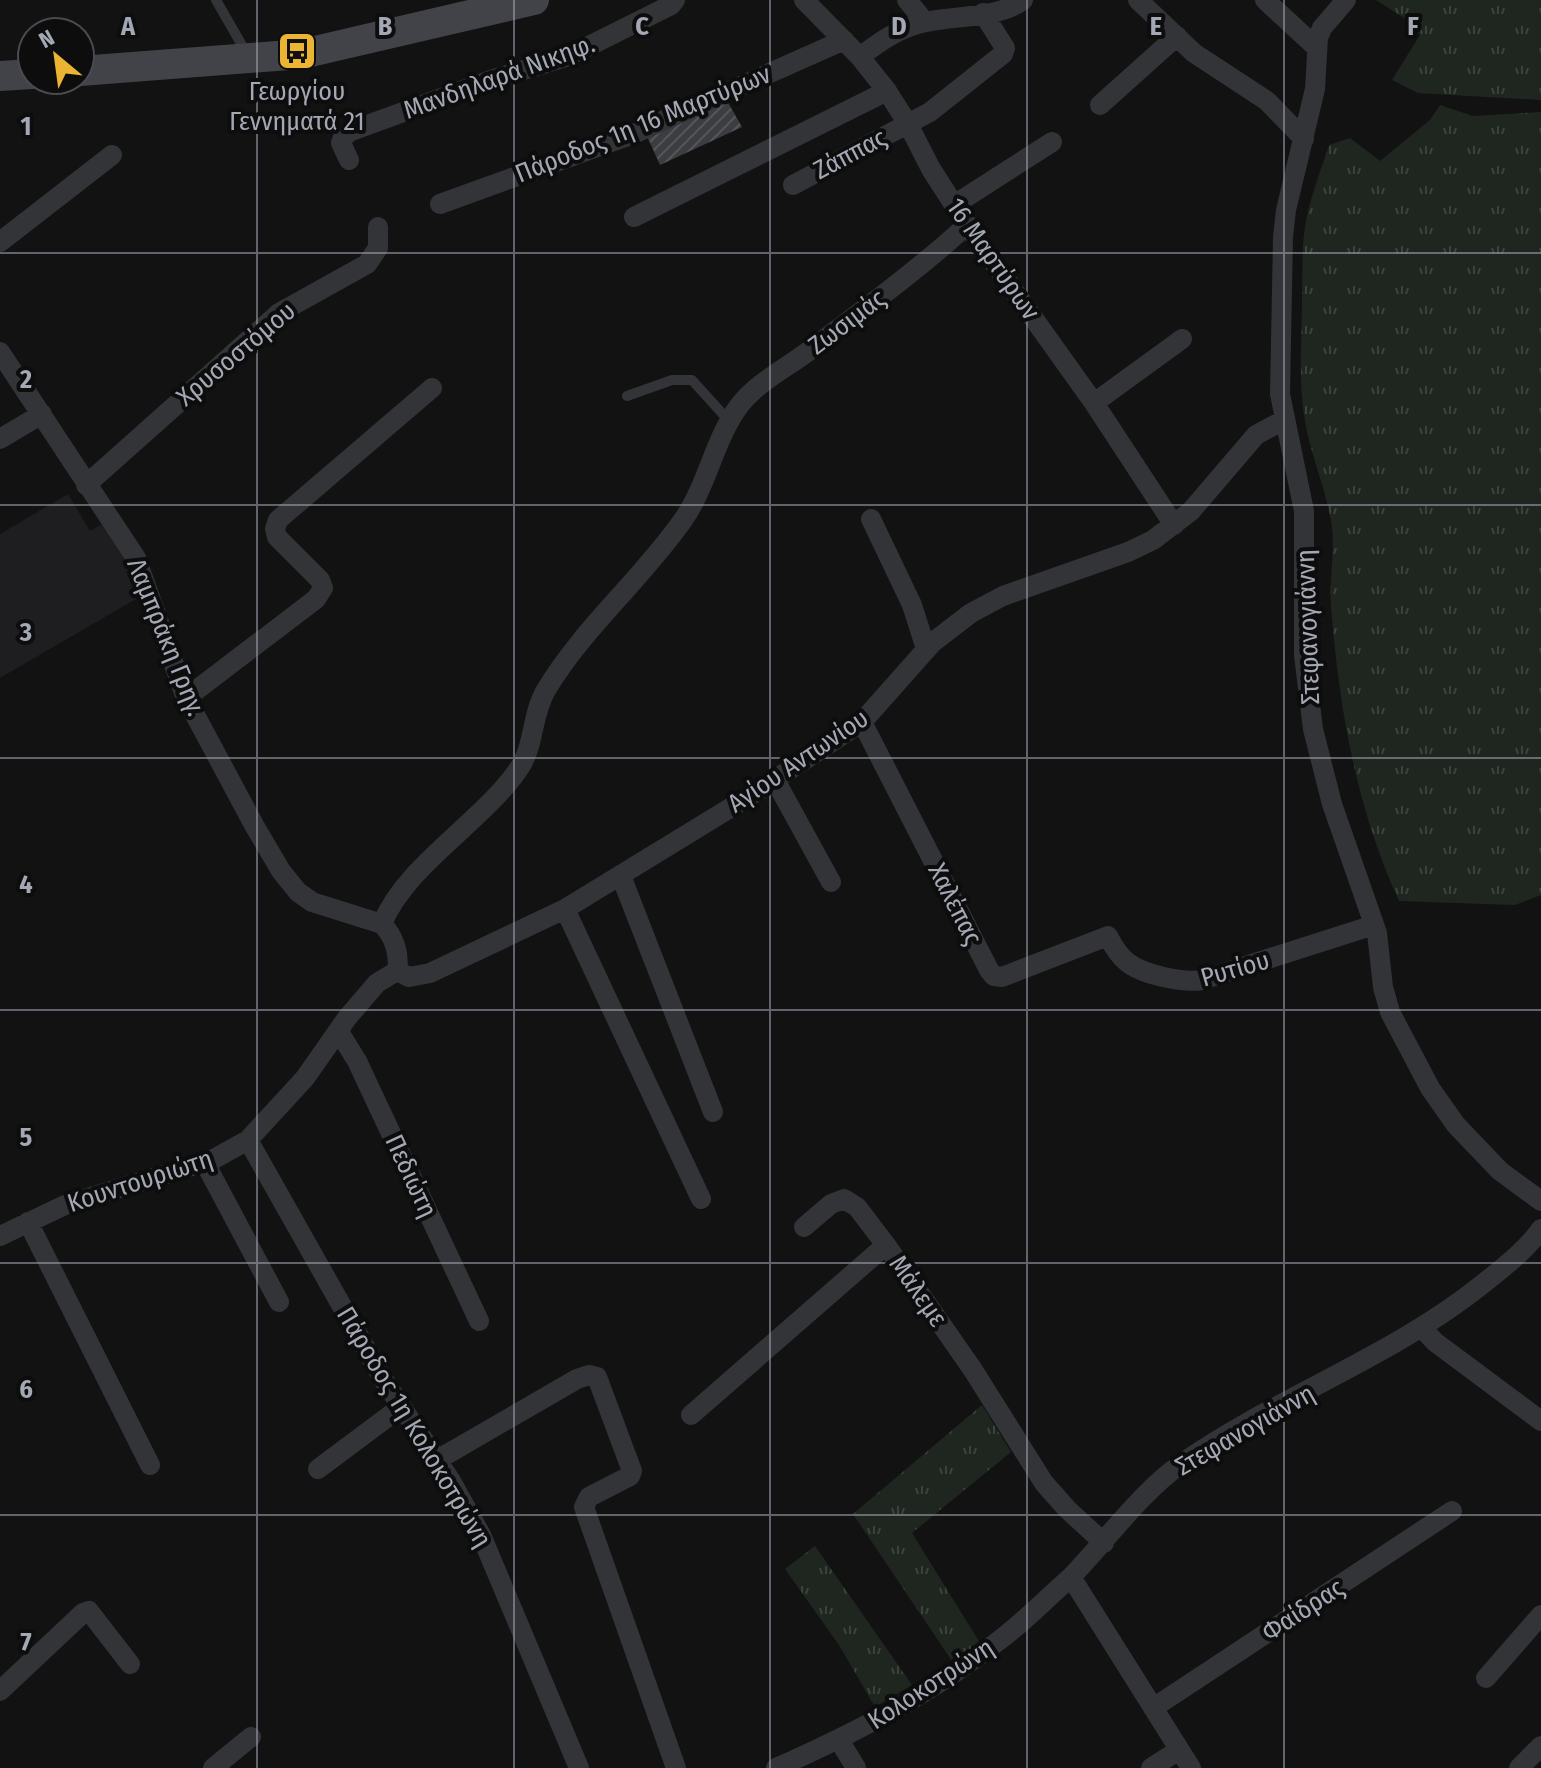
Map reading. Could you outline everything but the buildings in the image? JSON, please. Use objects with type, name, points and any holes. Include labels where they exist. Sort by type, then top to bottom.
[{"type":"street","points":[[96,70],[302,54],[534,0]]},
{"type":"street","name":"Μανδηλαρά Νικηφ.","points":[[349,160],[341,143],[351,131],[479,84],[569,56],[658,12],[675,0]]},
{"type":"street","name":"16 Μαρτύρων","points":[[804,0],[860,57],[887,91],[967,225],[1094,403],[1174,525]]},
{"type":"street","points":[[907,0],[925,22]]},
{"type":"street","points":[[860,57],[890,35],[925,22],[1005,9],[1023,0]]},
{"type":"street","points":[[1138,0],[1194,53],[1267,101],[1304,139]]},
{"type":"street","points":[[1265,0],[1317,48]]},
{"type":"street","name":"Στεφανογιάννη","points":[[1346,0],[1322,28],[1317,48],[1317,77],[1286,210],[1283,237],[1280,382],[1284,420],[1304,511],[1303,622],[1307,693],[1332,804],[1374,925],[1386,1002],[1430,1088],[1456,1125],[1500,1171],[1541,1201]]},
{"type":"street","name":"Ζάππας","points":[[793,185],[943,103],[1003,54],[1005,48],[983,13]]},
{"type":"street","points":[[1100,105],[1177,36]]},
{"type":"street","name":"Πάροδος 1η 16 Μαρτύρων","points":[[440,204],[633,134],[844,40]]},
{"type":"street","points":[[634,217],[887,91]]},
{"type":"street","points":[[954,205],[1052,142]]},
{"type":"street","points":[[0,242],[112,155]]},
{"type":"street","name":"Ζωσιμάς","points":[[382,924],[394,902],[423,868],[482,811],[522,766],[543,695],[571,653],[655,558],[685,517],[740,404],[924,265],[967,225]]},
{"type":"street","name":"Χρυσοστόμου","points":[[86,485],[279,313],[367,264],[378,248],[378,227]]},
{"type":"street","points":[[1094,403],[1182,339]]},
{"type":"street","name":"Λαμπράκη Γρηγ.","points":[[1,357],[136,558],[186,698],[259,834],[295,889],[320,905],[382,924]]},
{"type":"street","points":[[186,698],[316,599],[323,588],[320,580],[277,537],[275,529],[278,520],[432,388]]},
{"type":"street","points":[[0,439],[42,414]]},
{"type":"street","name":"Αγίου Αντωνίου","points":[[397,971],[415,978],[430,973],[565,909],[621,876],[862,722],[926,649],[954,623],[992,601],[1128,552],[1174,525],[1191,511],[1256,435],[1284,420]]},
{"type":"street","points":[[871,519],[912,605],[926,649]]},
{"type":"street","name":"Χαλέπας","points":[[862,722],[994,976],[1002,977],[1108,936]]},
{"type":"street","points":[[775,780],[831,882]]},
{"type":"street","points":[[621,876],[713,1112]]},
{"type":"street","points":[[565,909],[701,1199]]},
{"type":"street","points":[[382,924],[394,943],[397,971]]},
{"type":"street","name":"Ρυτίου","points":[[1108,936],[1116,952],[1135,967],[1188,982],[1374,925]]},
{"type":"street","name":"Κουντουριώτη","points":[[0,1236],[81,1199],[205,1163],[248,1140],[305,1078],[347,1018],[377,983],[397,971]]},
{"type":"street","name":"Πεδιώτη","points":[[339,1032],[357,1061],[479,1321]]},
{"type":"street","name":"Πάροδος 1η Κολοκοτρώνη","points":[[248,1140],[401,1407],[437,1460],[486,1546],[579,1768]]},
{"type":"street","points":[[205,1163],[279,1302]]},
{"type":"street","points":[[804,1227],[831,1204],[844,1199],[857,1207],[886,1245]]},
{"type":"street","points":[[28,1222],[150,1465]]},
{"type":"street","name":"Στεφανογιάννη","points":[[1071,1577],[1150,1491],[1180,1464],[1422,1328],[1475,1290],[1539,1236]]},
{"type":"street","name":"Μάλεμε","points":[[691,1415],[886,1245],[980,1381],[1044,1483],[1104,1543]]},
{"type":"street","points":[[1422,1328],[1435,1342],[1541,1421]]},
{"type":"street","points":[[437,1460],[589,1375],[599,1380],[632,1471],[630,1476],[589,1497],[584,1507],[676,1768]]},
{"type":"street","points":[[318,1469],[401,1407]]},
{"type":"street","name":"Φαίδρας","points":[[1153,1708],[1452,1511]]},
{"type":"street","points":[[1071,1577],[1191,1768]]},
{"type":"street","name":"Κολοκοτρώνη","points":[[776,1768],[839,1740],[911,1700],[1001,1639],[1071,1577]]},
{"type":"street","points":[[0,1691],[83,1613],[89,1611],[130,1664]]},
{"type":"street","points":[[1486,1678],[1541,1615]]},
{"type":"street","points":[[213,1768],[251,1737]]},
{"type":"street","points":[[839,1740],[856,1768]]},
{"type":"street","points":[[1519,1768],[1541,1746]]},
{"type":"street","points":[[1151,1768],[1179,1750]]},
{"type":"lane","points":[[216,0],[250,59]]},
{"type":"lane","points":[[627,396],[672,380],[692,380],[730,422]]},
{"type":"shaded area","points":[[68,494],[90,531],[102,524],[127,553],[141,596],[0,678],[0,534]]},
{"type":"green space","points":[[1376,0],[1541,0],[1541,100],[1418,93],[1392,80],[1420,35],[1415,25]]},
{"type":"green space","points":[[1440,105],[1473,116],[1541,112],[1541,895],[1515,905],[1399,901],[1384,866],[1361,793],[1345,719],[1331,606],[1332,527],[1303,406],[1303,241],[1311,202],[1329,145],[1350,138],[1380,161],[1430,120]]},
{"type":"green space","points":[[982,1405],[1011,1452],[912,1533],[980,1643],[952,1661],[853,1514]]},
{"type":"green space","points":[[815,1546],[912,1685],[875,1707],[839,1645],[785,1569]]},
{"type":"place","name":"Γεωργίου Γεννηματά 21","points":[[297,51]]}]
